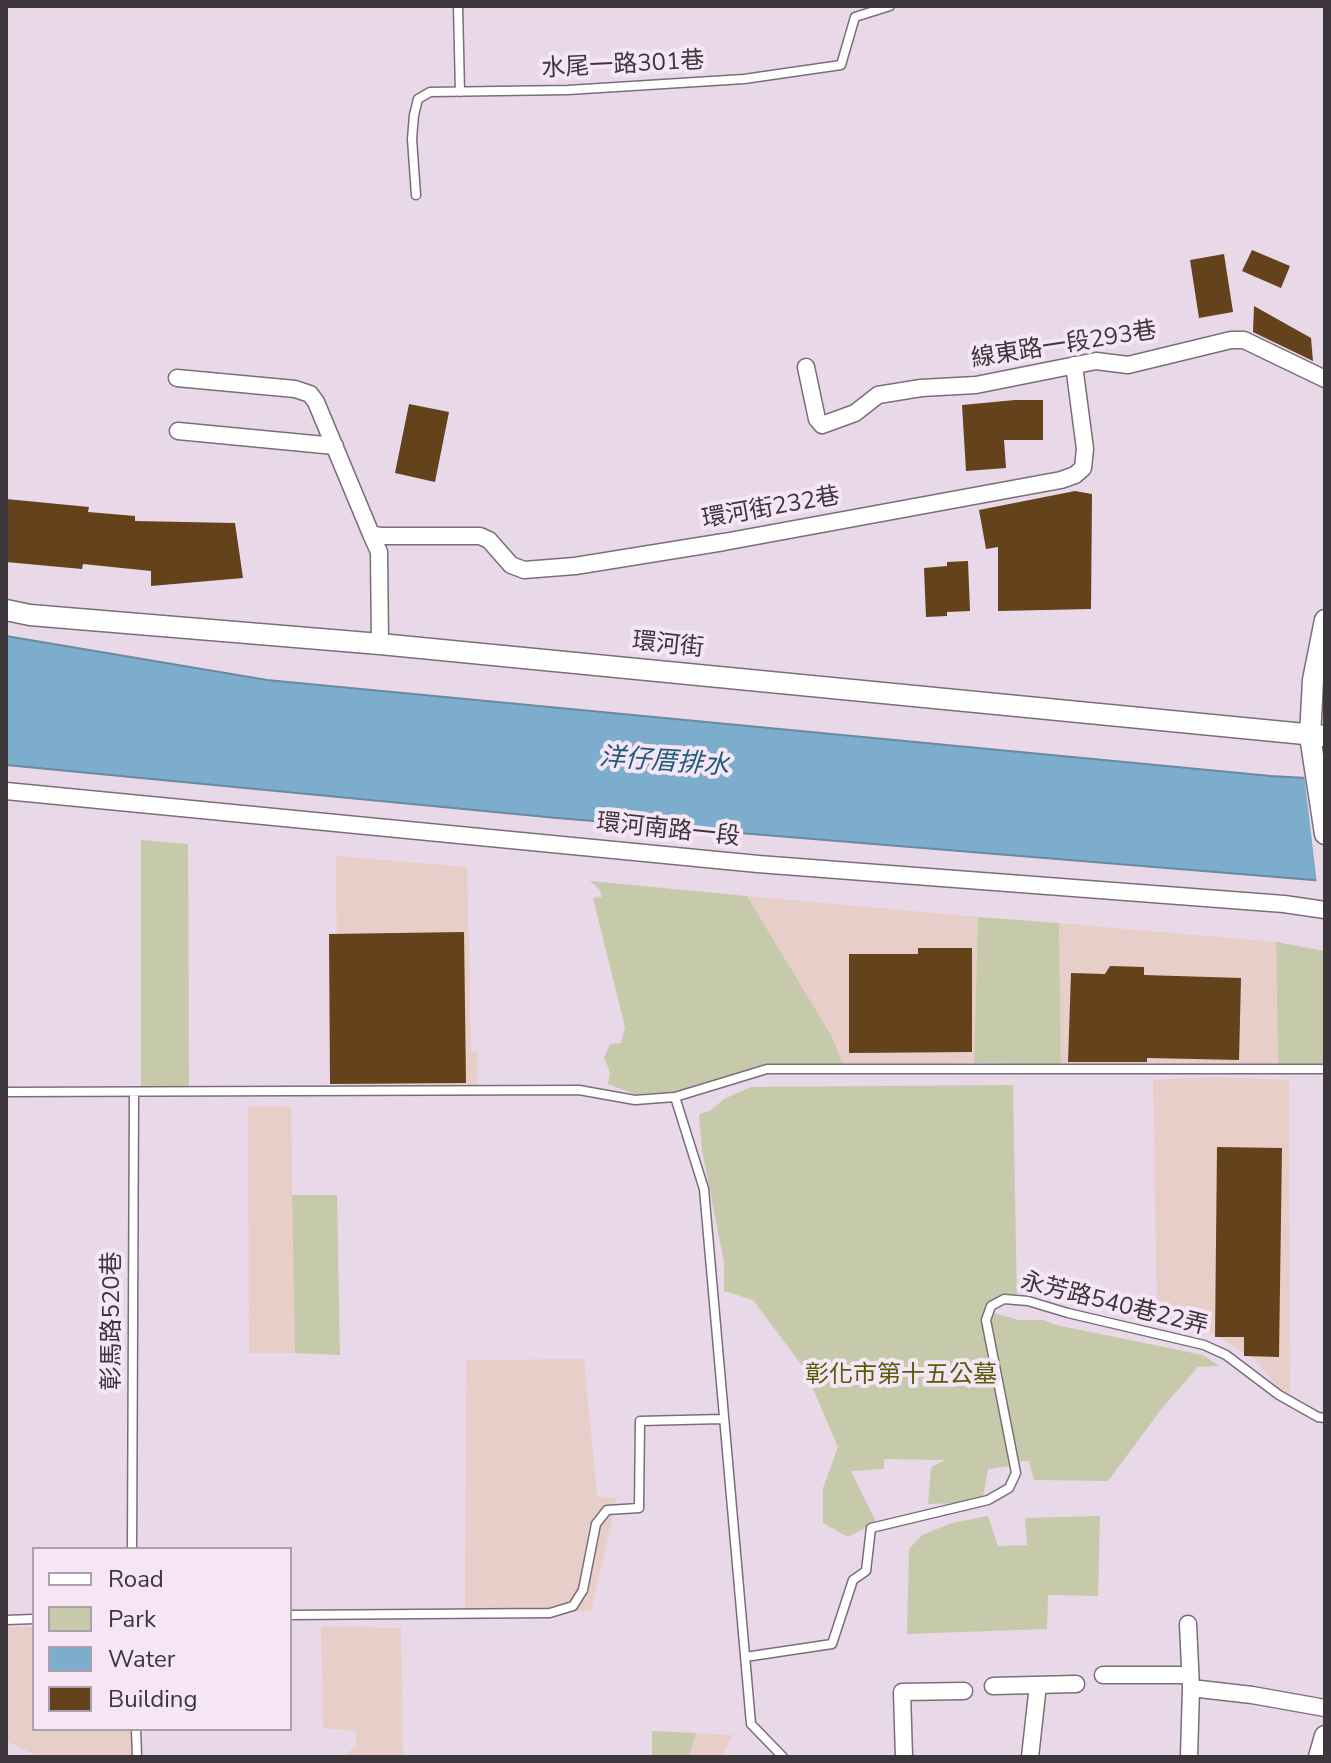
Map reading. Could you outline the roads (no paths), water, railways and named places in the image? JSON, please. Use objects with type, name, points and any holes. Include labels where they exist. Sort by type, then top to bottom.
[{"type":"street","name":"線東路一段293巷","points":[[806,367],[817,419],[822,425],[855,413],[878,395],[921,388],[976,385],[1096,361],[1128,365],[1244,340],[1325,379]]},
{"type":"street","name":"環河街232巷","points":[[371,534],[480,536],[489,540],[511,565],[524,570],[575,566],[724,542],[1061,480],[1083,468],[1083,422],[1074,365]]},
{"type":"street","points":[[177,378],[295,389],[310,394],[379,552],[380,644]]},
{"type":"street","points":[[178,431],[335,446]]},
{"type":"street","name":"環河街","points":[[6,610],[30,615],[380,644],[1318,736]]},
{"type":"street","points":[[1325,620],[1313,680],[1318,736],[1316,765],[1325,834]]},
{"type":"street","name":"環河南路一段","points":[[6,791],[772,865],[1284,904],[1325,910]]},
{"type":"street","points":[[1188,1624],[1189,1757]]},
{"type":"street","points":[[1103,1675],[1190,1681],[1325,1708]]},
{"type":"street","points":[[993,1686],[1076,1684]]},
{"type":"street","points":[[1030,1757],[1038,1685]]},
{"type":"street","points":[[904,1757],[902,1692],[964,1691]]},
{"type":"street","points":[[1319,1757],[1325,1736]]},
{"type":"lane","points":[[458,6],[460,92]]},
{"type":"lane","name":"水尾一路301巷","points":[[416,195],[412,139],[418,99],[430,92],[568,90],[744,79],[841,65],[855,17],[890,6]]},
{"type":"lane","points":[[6,1092],[579,1090],[635,1100],[675,1097],[767,1069],[1325,1069]]},
{"type":"lane","name":"彰馬路520巷","points":[[132,1547],[134,1092]]},
{"type":"lane","points":[[675,1097],[704,1189],[751,1724],[783,1757]]},
{"type":"lane","name":"永芳路540巷22弄","points":[[745,1657],[832,1644],[853,1580],[866,1571],[871,1528],[988,1500],[1009,1488],[1016,1473],[986,1320],[991,1306],[1004,1299],[1028,1301],[1204,1345],[1226,1355],[1279,1395],[1325,1418]]},
{"type":"lane","points":[[292,1615],[550,1613],[573,1606],[583,1590],[596,1524],[607,1510],[639,1508],[640,1421],[722,1419]]},
{"type":"lane","points":[[6,1620],[32,1619]]},
{"type":"lane","points":[[136,1731],[137,1757]]},
{"type":"water","name":"洋仔厝排水","points":[[6,636],[267,680],[1325,779],[1325,881],[557,818],[6,765]]},
{"type":"park label","name":"彰化市第十五公墓","points":[[901,1376]]}]
